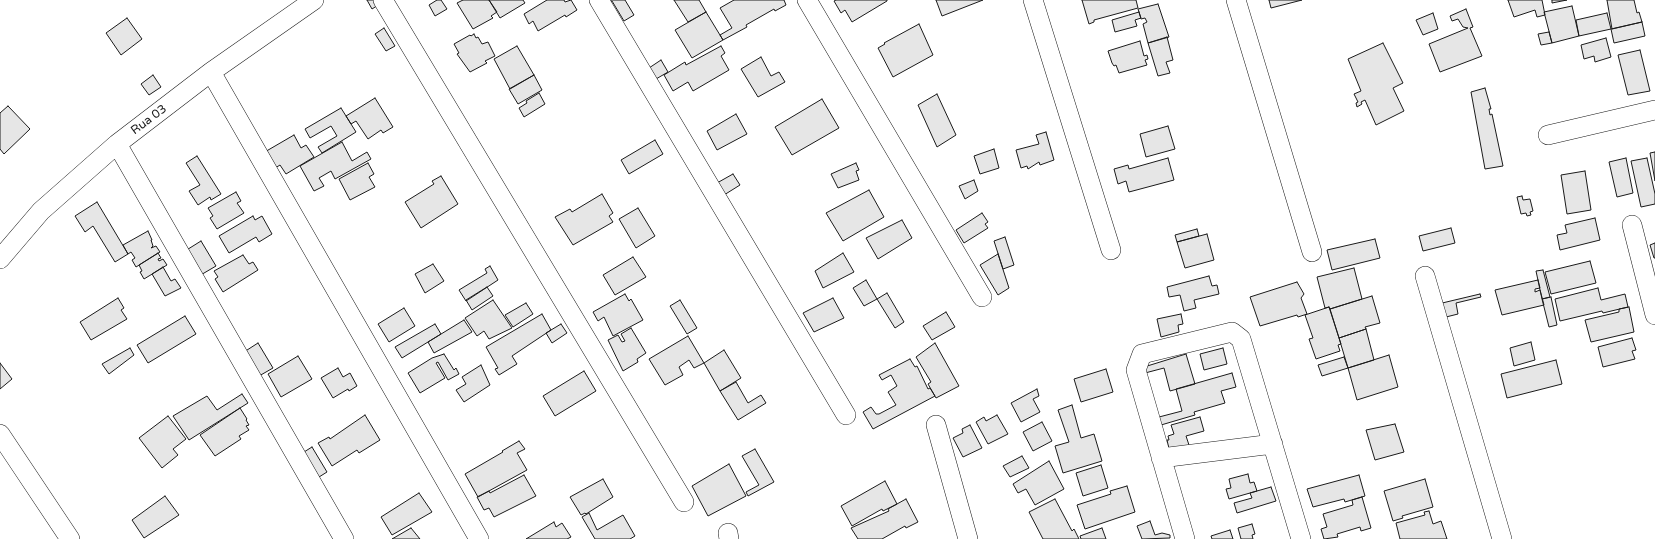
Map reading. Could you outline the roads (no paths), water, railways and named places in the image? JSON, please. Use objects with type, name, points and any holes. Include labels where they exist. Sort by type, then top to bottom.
[{"type":"street","name":"Rua 03","points":[[0,259],[41,211],[117,144],[211,72],[314,0]]},
{"type":"street","points":[[383,0],[684,502]]},
{"type":"street","points":[[599,0],[846,415]]},
{"type":"street","points":[[807,0],[982,297]]},
{"type":"street","points":[[1033,0],[1111,250]]},
{"type":"street","points":[[1236,0],[1312,252]]},
{"type":"street","points":[[211,72],[479,539]]},
{"type":"street","points":[[1548,135],[1655,110]]},
{"type":"street","points":[[117,144],[344,539]]},
{"type":"street","points":[[1632,225],[1655,315]]},
{"type":"street","points":[[1425,276],[1502,539]]},
{"type":"street","points":[[1185,539],[1136,370],[1142,354],[1232,332],[1241,339],[1301,539]]},
{"type":"street","points":[[936,425],[968,539]]},
{"type":"street","points":[[0,434],[70,539]]},
{"type":"street","points":[[1161,458],[1273,444]]}]
